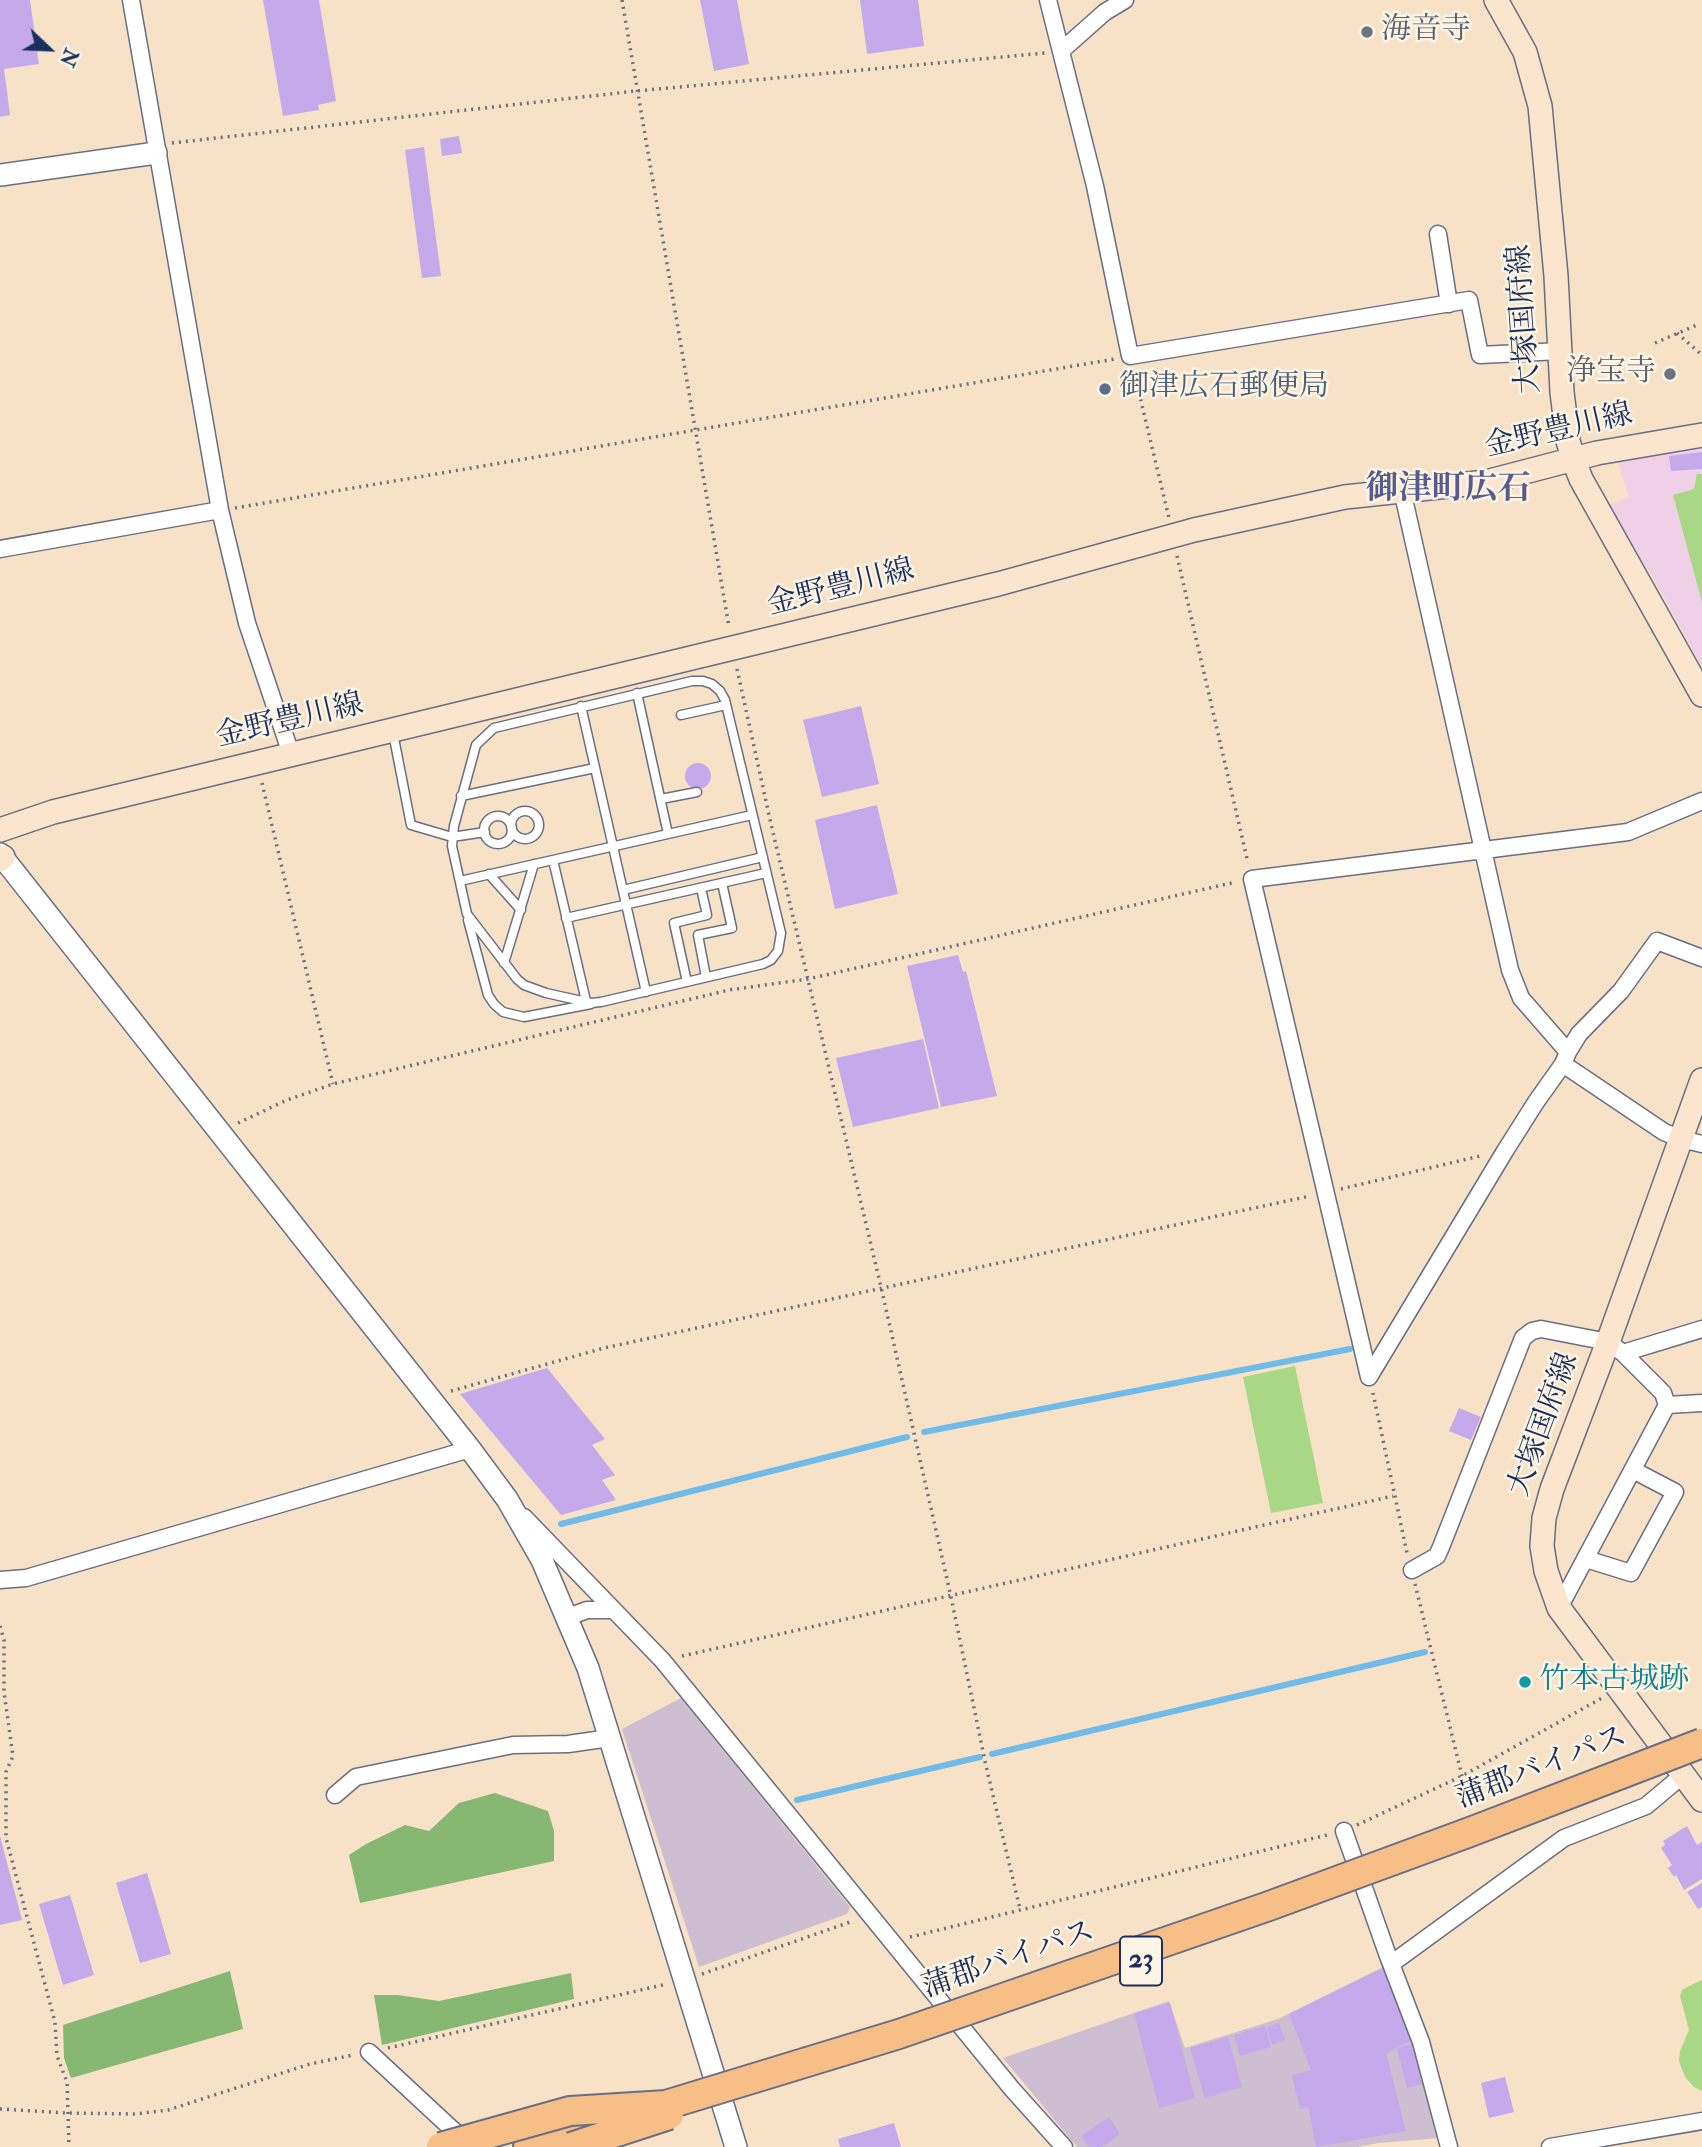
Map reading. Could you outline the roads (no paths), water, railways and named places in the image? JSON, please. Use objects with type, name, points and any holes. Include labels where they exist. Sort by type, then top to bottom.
[{"type":"highway","name":"蒲郡バイパス","points":[[528,2147],[898,2034],[1269,1906],[1702,1743]]},
{"type":"highway","name":"蒲郡バイパス","points":[[571,2147],[910,2039],[1198,1942],[1561,1809],[1702,1754]]},
{"type":"highway","points":[[441,2147],[570,2111],[666,2105]]},
{"type":"main road","name":"大塚国府線","points":[[1496,0],[1525,52],[1540,106],[1568,441],[1581,479],[1702,695]]},
{"type":"main road","name":"金野豊川線","points":[[0,830],[53,812],[998,584],[1173,536],[1345,497],[1486,482],[1597,453],[1702,435]]},
{"type":"main road","name":"大塚国府線","points":[[1702,1080],[1696,1141],[1616,1348],[1552,1489],[1544,1518],[1542,1546],[1546,1571],[1559,1608],[1702,1800]]},
{"type":"street","points":[[131,0],[220,510],[247,622],[290,754]]},
{"type":"street","points":[[1048,0],[1095,186],[1130,356],[1469,300],[1480,355],[1560,351]]},
{"type":"street","points":[[1061,51],[1105,12],[1125,0]]},
{"type":"street","points":[[0,175],[156,153]]},
{"type":"street","points":[[1438,234],[1449,304]]},
{"type":"street","points":[[1402,489],[1510,970],[1521,998],[1566,1058],[1664,1132],[1696,1141]]},
{"type":"street","points":[[0,549],[220,510]]},
{"type":"street","points":[[1702,801],[1628,832],[1252,879],[1369,1377],[1579,1034],[1621,991],[1657,942],[1702,958]]},
{"type":"street","points":[[1,857],[470,1450],[506,1499],[542,1560],[588,1668],[736,2147]]},
{"type":"street","points":[[1412,1570],[1437,1556],[1523,1338],[1532,1331],[1541,1329],[1616,1348],[1702,1329]]},
{"type":"street","points":[[1559,1608],[1667,1405],[1663,1393],[1616,1348]]},
{"type":"street","points":[[1667,1405],[1702,1402]]},
{"type":"street","points":[[0,1580],[26,1578],[470,1450]]},
{"type":"street","points":[[1586,1559],[1631,1573],[1675,1492],[1633,1470]]},
{"type":"street","points":[[506,1499],[663,1661],[1012,2089],[1064,2147]]},
{"type":"street","points":[[568,1617],[587,1610],[613,1610]]},
{"type":"street","points":[[335,1795],[356,1777],[513,1745],[568,1744],[610,1738]]},
{"type":"street","points":[[1391,1964],[1564,1838],[1646,1805],[1683,1775]]},
{"type":"street","points":[[1344,1831],[1422,2042],[1451,2147],[1441,2147]]},
{"type":"street","points":[[369,2052],[471,2147]]},
{"type":"street","points":[[1550,2147],[1702,2121]]},
{"type":"lane","points":[[702,681],[712,684],[720,691],[726,705],[780,933],[778,951],[771,960],[763,964],[601,1002],[524,1017],[503,1012],[491,1000],[486,990],[452,837],[476,745],[494,727],[637,693],[702,681]]},
{"type":"lane","points":[[637,693],[668,834]]},
{"type":"lane","points":[[681,715],[726,705]]},
{"type":"lane","points":[[581,706],[646,992]]},
{"type":"lane","points":[[392,730],[411,825],[452,837],[485,832]]},
{"type":"lane","points":[[461,796],[595,768]]},
{"type":"lane","points":[[660,799],[697,792]]},
{"type":"lane","points":[[460,881],[752,816]]},
{"type":"lane","points":[[495,817],[505,818],[512,827],[509,839],[502,843],[489,840],[485,832],[488,821],[495,817]]},
{"type":"lane","points":[[623,890],[762,858]]},
{"type":"lane","points":[[553,860],[586,1001]]},
{"type":"lane","points":[[504,964],[534,864]]},
{"type":"lane","points":[[566,918],[766,873]]},
{"type":"lane","points":[[489,874],[521,910]]},
{"type":"lane","points":[[706,977],[698,935],[732,928],[722,883]]},
{"type":"lane","points":[[687,982],[674,923],[706,915],[701,888]]},
{"type":"lane","points":[[467,914],[504,964],[524,985],[546,993],[601,1002]]},
{"type":"waterway","points":[[924,1432],[1350,1349]]},
{"type":"waterway","points":[[561,1524],[907,1437]]},
{"type":"waterway","points":[[992,1754],[1425,1652]]},
{"type":"waterway","points":[[797,1800],[980,1757]]},
{"type":"place","name":"海音寺","points":[[1367,32]]},
{"type":"place","name":"浄宝寺","points":[[1670,374]]},
{"type":"place","name":"御津広石郵便局","points":[[1105,389]]},
{"type":"place","name":"竹本古城跡","points":[[1525,1682]]},
{"type":"district","name":"御津町広石","points":[[1448,491]]}]
